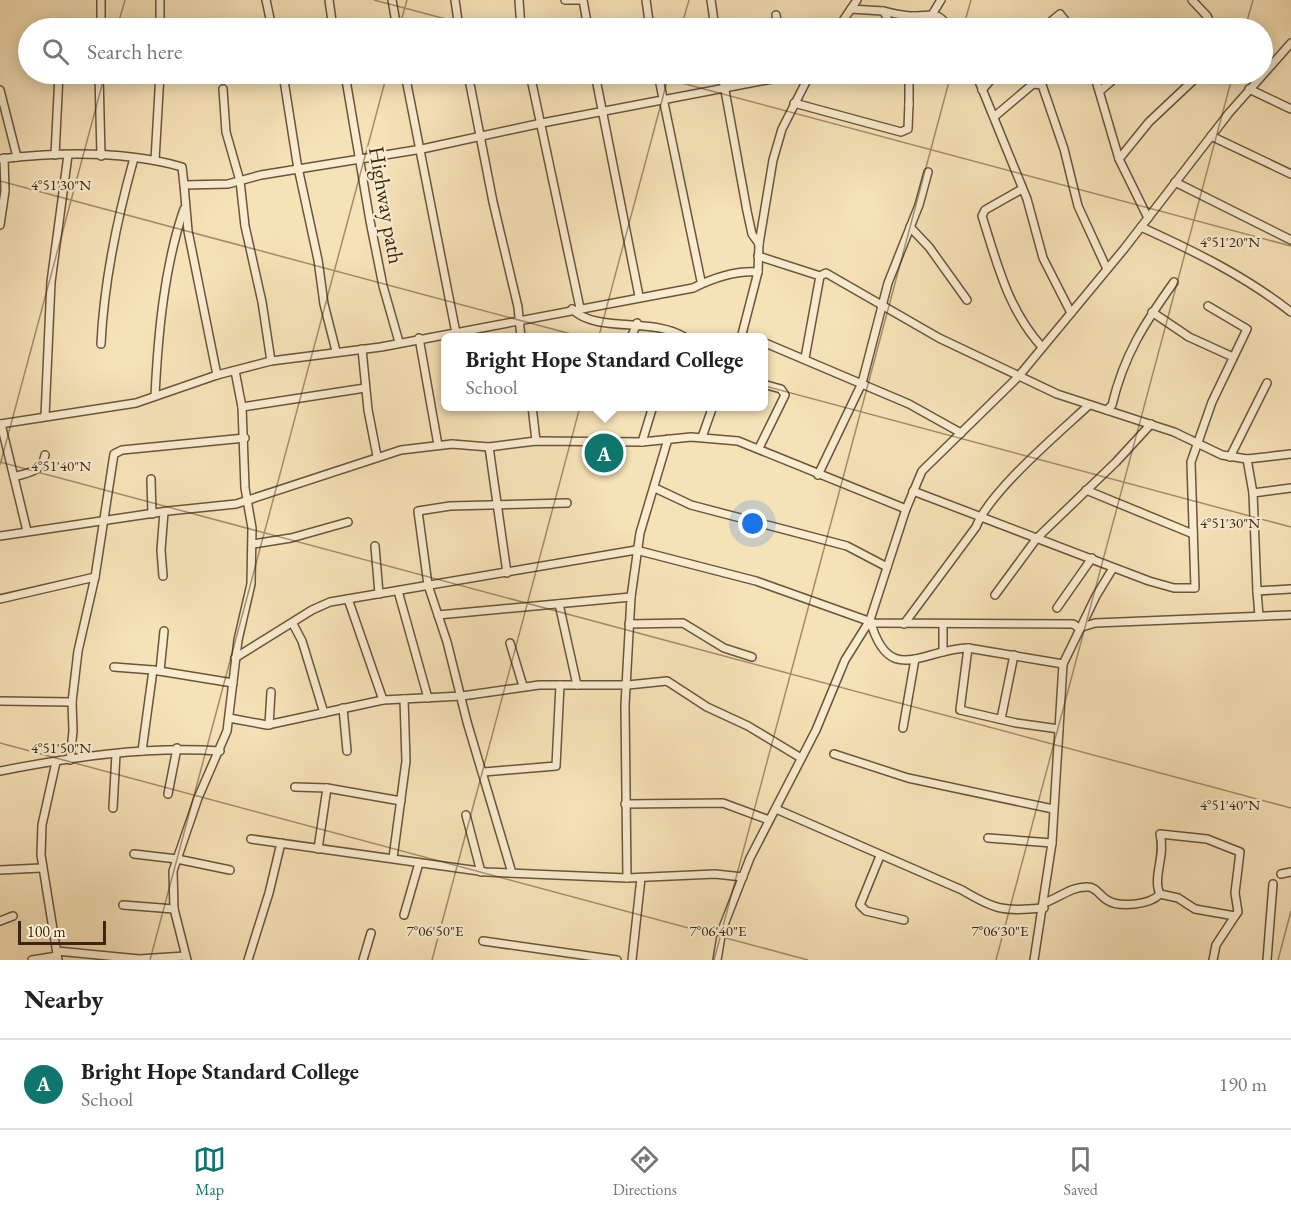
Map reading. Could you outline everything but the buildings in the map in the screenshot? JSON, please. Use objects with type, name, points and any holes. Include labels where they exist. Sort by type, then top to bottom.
[{"type":"street","points":[[101,0],[101,18]]},
{"type":"street","points":[[160,0],[160,18]]},
{"type":"street","points":[[266,0],[270,18]]},
{"type":"street","points":[[329,0],[332,18]]},
{"type":"street","points":[[392,0],[395,18]]},
{"type":"street","points":[[455,0],[458,18]]},
{"type":"street","points":[[519,0],[520,18]]},
{"type":"street","points":[[566,0],[581,0],[586,18]]},
{"type":"street","points":[[646,0],[649,18]]},
{"type":"street","points":[[711,0],[714,18]]},
{"type":"street","points":[[845,18],[857,0]]},
{"type":"street","points":[[933,13],[940,0]]},
{"type":"street","points":[[1192,0],[1208,18]]},
{"type":"street","points":[[851,9],[914,16],[933,13],[942,18]]},
{"type":"street","points":[[883,12],[887,18]]},
{"type":"street","points":[[1273,62],[1291,44]]},
{"type":"street","points":[[55,155],[58,84]]},
{"type":"street","points":[[99,84],[101,156]]},
{"type":"street","points":[[155,160],[159,84]]},
{"type":"street","points":[[285,84],[292,133],[318,260],[324,304],[336,351]]},
{"type":"street","name":"Highway path","points":[[347,84],[383,286],[399,342]]},
{"type":"street","name":"Highway path","points":[[407,84],[422,149],[456,333]]},
{"type":"street","points":[[470,84],[518,307],[520,333]]},
{"type":"street","points":[[532,84],[580,308]]},
{"type":"street","points":[[597,84],[639,296]]},
{"type":"street","points":[[660,84],[701,281]]},
{"type":"street","points":[[723,84],[752,234],[759,244]]},
{"type":"street","points":[[184,184],[240,181],[261,175],[300,171],[481,138],[542,123],[748,84]]},
{"type":"street","points":[[745,333],[758,272],[759,244],[773,160],[782,129],[804,84]]},
{"type":"street","points":[[794,103],[901,132],[908,129],[909,84]]},
{"type":"street","points":[[980,84],[1022,189],[1043,258],[1071,314]]},
{"type":"street","points":[[982,90],[987,84]]},
{"type":"street","points":[[994,117],[1033,84],[1042,85],[1064,148],[1083,218],[1107,269]]},
{"type":"street","points":[[1098,84],[1119,159],[1148,218]]},
{"type":"street","points":[[1101,90],[1108,84]]},
{"type":"street","points":[[1119,159],[1149,122],[1189,84]]},
{"type":"street","points":[[717,960],[718,944],[743,877],[769,820],[816,730],[844,660],[870,620],[906,509],[925,467],[941,455],[1018,377],[1141,227],[1253,84]]},
{"type":"street","points":[[223,89],[226,132],[240,181],[245,226],[262,302],[271,361]]},
{"type":"street","points":[[1249,89],[1291,109]]},
{"type":"street","points":[[0,90],[17,157]]},
{"type":"street","points":[[1211,136],[1291,174]]},
{"type":"street","points":[[0,225],[5,191],[2,159],[55,155],[101,156],[155,160],[182,167],[184,207],[217,375]]},
{"type":"street","points":[[45,416],[51,282],[68,155]]},
{"type":"street","points":[[101,344],[103,309],[116,228],[134,158]]},
{"type":"street","points":[[818,475],[862,383],[882,308],[910,231],[928,172]]},
{"type":"street","points":[[1175,182],[1291,240]]},
{"type":"street","points":[[1022,189],[985,210],[982,216],[1008,297],[1031,336],[1042,347]]},
{"type":"street","points":[[155,396],[158,338],[176,231],[184,207]]},
{"type":"street","points":[[1141,227],[1201,255],[1265,292],[1291,312]]},
{"type":"street","points":[[910,231],[929,247],[967,300]]},
{"type":"street","points":[[758,256],[820,276],[824,273],[829,275],[882,308],[1018,377],[1089,405],[1111,409],[1230,457],[1247,459],[1291,454]]},
{"type":"street","points":[[456,333],[639,296],[693,288],[701,281],[736,273],[758,272]]},
{"type":"street","points":[[805,358],[820,276]]},
{"type":"street","points":[[1111,409],[1129,351],[1152,312],[1174,282]]},
{"type":"street","points":[[913,491],[981,515],[1113,568],[1174,588],[1195,588],[1191,462],[1196,444],[1247,329],[1208,306]]},
{"type":"street","points":[[572,309],[579,317],[589,320],[638,323],[670,333]]},
{"type":"street","points":[[1152,312],[1188,337],[1233,357]]},
{"type":"street","points":[[633,333],[638,323]]},
{"type":"street","points":[[27,531],[1,424],[116,407],[217,375],[271,361],[362,349],[441,335]]},
{"type":"street","points":[[419,338],[438,445]]},
{"type":"street","points":[[768,344],[805,358],[934,416],[961,433]]},
{"type":"street","points":[[362,349],[365,388],[377,456]]},
{"type":"street","points":[[32,960],[57,956],[186,958],[172,891],[177,859],[198,798],[220,751],[229,718],[235,658],[251,585],[253,544],[244,472],[245,438],[242,407],[235,370]]},
{"type":"street","points":[[1230,457],[1267,383]]},
{"type":"street","points":[[759,448],[785,395],[781,389],[768,385]]},
{"type":"street","points":[[242,407],[365,388]]},
{"type":"street","points":[[904,624],[976,527],[981,515],[1029,462],[1089,405]]},
{"type":"street","points":[[533,411],[536,441]]},
{"type":"street","points":[[642,442],[651,411]]},
{"type":"street","points":[[702,437],[711,411]]},
{"type":"street","points":[[995,595],[1037,538],[1116,462],[1151,424]]},
{"type":"street","points":[[0,536],[104,520],[236,504],[377,456],[438,445],[489,447],[536,441],[642,442],[702,437],[738,441],[906,509]]},
{"type":"street","points":[[70,760],[73,731],[72,702],[78,651],[95,577],[112,459],[117,451],[245,438]]},
{"type":"street","points":[[627,878],[625,705],[628,685],[631,597],[636,550],[656,488],[668,439]]},
{"type":"street","points":[[489,447],[507,573]]},
{"type":"street","points":[[14,477],[39,469],[44,464],[45,455]]},
{"type":"street","points":[[1247,459],[1252,493],[1259,616]]},
{"type":"street","points":[[151,479],[152,514]]},
{"type":"street","points":[[656,488],[691,505],[847,546],[887,567]]},
{"type":"street","points":[[1252,493],[1291,488]]},
{"type":"street","points":[[1086,490],[1193,534]]},
{"type":"street","points":[[513,873],[484,772],[466,722],[462,696],[428,585],[418,511],[450,506],[567,503]]},
{"type":"street","points":[[163,576],[161,550],[165,512]]},
{"type":"street","points":[[253,544],[291,538],[348,522]]},
{"type":"street","points":[[375,546],[379,594]]},
{"type":"street","points":[[235,658],[294,624],[321,605],[636,550],[756,581],[870,620],[904,624],[1073,624],[1079,628]]},
{"type":"street","points":[[1057,608],[1092,558]]},
{"type":"street","points":[[1034,960],[1052,843],[1063,664],[1079,628],[1113,568]]},
{"type":"street","points":[[0,599],[95,577]]},
{"type":"street","points":[[1257,591],[1291,589]]},
{"type":"street","points":[[398,591],[428,698]]},
{"type":"street","points":[[438,615],[631,597]]},
{"type":"street","points":[[348,599],[383,700]]},
{"type":"street","points":[[559,604],[576,685]]},
{"type":"street","points":[[1079,628],[1095,623],[1291,615]]},
{"type":"street","points":[[870,620],[875,639],[884,653],[902,660],[915,659],[954,648],[968,648],[1063,664]]},
{"type":"street","points":[[629,624],[683,623],[724,648],[752,657]]},
{"type":"street","points":[[294,624],[302,641],[324,713]]},
{"type":"street","points":[[942,624],[943,652]]},
{"type":"street","points":[[142,751],[164,631]]},
{"type":"street","points":[[510,643],[523,686]]},
{"type":"street","points":[[968,648],[960,710],[1059,729]]},
{"type":"street","points":[[1001,719],[1014,655]]},
{"type":"street","points":[[903,728],[915,659]]},
{"type":"street","points":[[114,667],[233,683]]},
{"type":"street","points":[[229,718],[269,725],[383,700],[462,696],[523,686],[628,685],[667,681],[707,707],[748,726],[801,758]]},
{"type":"street","points":[[484,772],[556,766],[560,685]]},
{"type":"street","points":[[269,725],[271,692]]},
{"type":"street","points":[[393,858],[406,761],[404,699]]},
{"type":"street","points":[[0,701],[72,702]]},
{"type":"street","points":[[344,708],[347,751]]},
{"type":"street","points":[[168,794],[177,748]]},
{"type":"street","points":[[0,771],[142,751],[177,748],[220,751]]},
{"type":"street","points":[[834,753],[908,778],[1053,809]]},
{"type":"street","points":[[113,808],[116,754]]},
{"type":"street","points":[[56,762],[42,825],[41,868],[57,956]]},
{"type":"street","points":[[295,787],[327,788],[401,801]]},
{"type":"street","points":[[318,849],[327,788]]},
{"type":"street","points":[[625,804],[723,802],[769,820]]},
{"type":"street","points":[[776,808],[880,856],[962,890],[990,907],[1012,910],[1044,905],[1070,891],[1088,887],[1095,889],[1105,900],[1121,905],[1149,900],[1160,894],[1179,898],[1195,909],[1232,918]]},
{"type":"street","points":[[466,815],[481,872]]},
{"type":"street","points":[[1160,894],[1158,871],[1163,849],[1160,834],[1207,838],[1240,852],[1235,893],[1238,912],[1216,945],[1213,960]]},
{"type":"street","points":[[988,838],[1052,843]]},
{"type":"street","points":[[251,839],[481,872],[627,878],[715,874],[743,877]]},
{"type":"street","points":[[248,960],[269,893],[281,843]]},
{"type":"street","points":[[134,854],[177,859],[230,870]]},
{"type":"street","points":[[880,856],[860,905],[866,911],[904,920]]},
{"type":"street","points":[[405,915],[419,863]]},
{"type":"street","points":[[0,870],[41,868]]},
{"type":"street","points":[[1281,874],[1291,872]]},
{"type":"street","points":[[632,960],[640,878]]},
{"type":"street","points":[[1267,960],[1273,884]]},
{"type":"street","points":[[123,905],[174,909]]},
{"type":"street","points":[[0,921],[13,916]]},
{"type":"street","points":[[363,960],[371,933]]},
{"type":"street","points":[[483,941],[617,960]]},
{"type":"place","name":"Bright Hope Standard College","points":[[604,453]]}]
